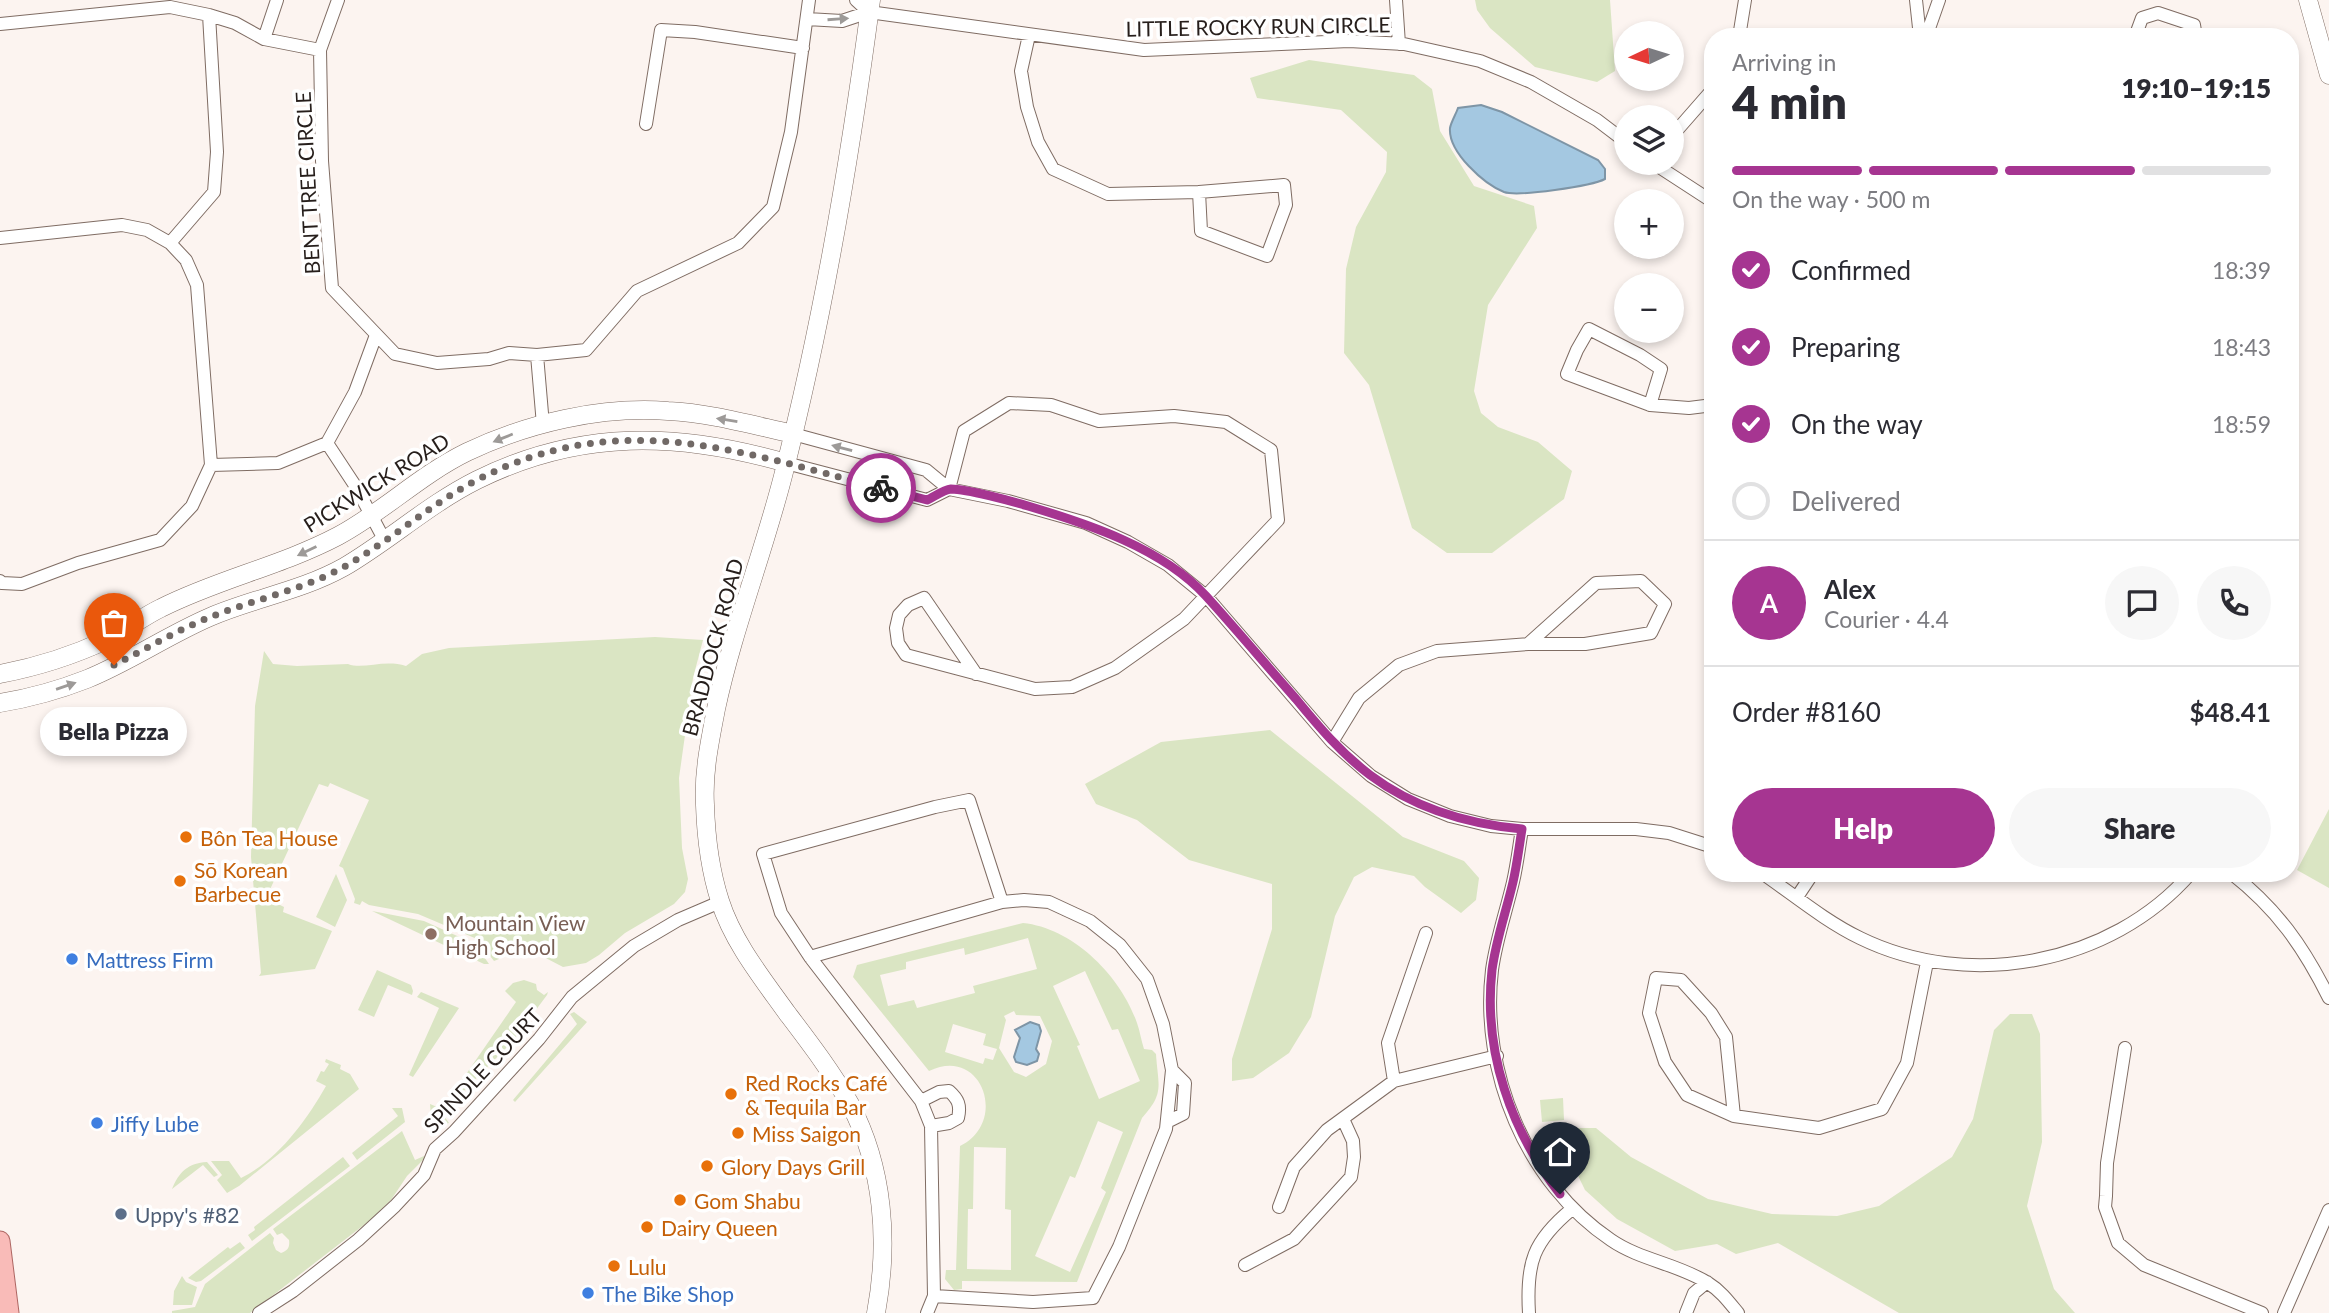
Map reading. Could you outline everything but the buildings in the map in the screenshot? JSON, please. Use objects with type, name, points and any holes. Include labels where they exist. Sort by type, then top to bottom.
[{"type":"main road","points":[[0,1241],[9,1313]]},
{"type":"street","points":[[264,39],[277,0]]},
{"type":"street","name":"BENT TREE CIRCLE","points":[[338,0],[320,50],[322,161],[332,288],[396,354],[437,363],[489,359],[509,353],[537,355],[586,350],[637,291],[738,243],[773,207],[791,132],[809,0]]},
{"type":"street","points":[[1396,0],[1399,44]]},
{"type":"street","points":[[1741,28],[1745,0]]},
{"type":"street","points":[[1916,0],[1919,28]]},
{"type":"street","points":[[1929,28],[1939,0]]},
{"type":"street","points":[[2308,0],[2329,75]]},
{"type":"street","points":[[807,19],[842,21],[865,4]]},
{"type":"street","name":"LITTLE ROCKY RUN CIRCLE","points":[[865,4],[1029,35],[1144,50],[1340,41],[1399,44],[1451,53],[1518,76],[1558,95],[1614,133]]},
{"type":"street","name":"BRADDOCK ROAD","points":[[865,4],[841,204],[786,463],[722,680],[709,743],[705,800],[707,833],[720,902],[737,939],[837,1083],[851,1107],[869,1150],[881,1207],[883,1245],[881,1286],[876,1313]]},
{"type":"street","points":[[0,24],[110,6],[170,7],[235,23],[264,39],[320,50]]},
{"type":"street","points":[[2138,28],[2142,18],[2158,13],[2194,25],[2194,28]]},
{"type":"street","points":[[170,243],[214,192],[217,152],[209,15]]},
{"type":"street","points":[[646,124],[661,30],[695,32],[803,48]]},
{"type":"street","points":[[1029,35],[1021,71],[1027,107],[1038,142],[1053,169],[1108,194],[1284,185],[1286,205],[1267,256],[1201,231],[1199,191]]},
{"type":"street","points":[[1684,122],[1704,99]]},
{"type":"street","points":[[1671,175],[1704,196]]},
{"type":"street","points":[[0,238],[122,225],[147,230],[170,243],[186,260],[197,285],[211,465],[192,506],[160,540],[78,563],[22,584],[0,581]]},
{"type":"street","points":[[1650,405],[1661,369],[1589,329],[1567,374],[1650,405],[1689,408],[1704,406]]},
{"type":"street","points":[[211,465],[278,463],[327,443],[355,392],[376,335]]},
{"type":"street","points":[[537,355],[543,425]]},
{"type":"street","points":[[0,703],[40,695],[89,678],[211,616],[288,592],[324,576],[385,541],[425,511],[476,481],[523,460],[580,445],[672,440],[751,453],[927,500],[949,489],[964,431],[1009,403],[1051,405],[1099,421],[1174,416],[1226,422],[1271,450],[1278,520],[1184,619],[1115,668],[1072,687],[1035,689],[976,674],[906,655],[898,643],[896,628],[899,615],[908,605],[925,598],[976,674]]},
{"type":"street","name":"PICKWICK ROAD","points":[[0,674],[28,669],[90,647],[160,608],[199,590],[298,556],[340,535],[411,485],[467,453],[517,432],[567,418],[629,411],[668,411],[737,421],[793,434]]},
{"type":"street","points":[[793,434],[926,470],[949,489],[1008,500],[1086,523],[1128,541],[1168,565],[1206,596],[1332,742],[1371,776],[1408,799],[1463,820],[1522,829],[1636,829],[1669,834],[1704,844]]},
{"type":"street","points":[[327,443],[385,541]]},
{"type":"street","points":[[1332,742],[1359,698],[1399,665],[1437,651],[1528,643],[1585,644],[1651,632],[1665,604],[1641,580],[1596,583],[1528,643]]},
{"type":"street","points":[[927,1313],[934,1296],[931,1126],[921,1101],[810,957],[781,913],[763,854],[969,800],[1002,902]]},
{"type":"street","points":[[1522,829],[1513,882],[1492,971],[1491,1025],[1506,1097],[1528,1148],[1572,1209],[1613,1241],[1707,1282],[1723,1295],[1738,1313]]},
{"type":"street","points":[[1775,882],[1861,939],[1927,962],[1970,965],[2007,965],[2073,951],[2137,920],[2164,900],[2182,882]]},
{"type":"street","points":[[1797,897],[1806,882]]},
{"type":"street","points":[[2242,882],[2282,921],[2309,959],[2329,998]]},
{"type":"street","name":"SPINDLE COURT","points":[[259,1313],[293,1291],[358,1240],[395,1206],[424,1175],[435,1149],[539,1039],[572,996],[634,946],[678,920],[720,902]]},
{"type":"street","points":[[810,957],[1002,902],[1049,902],[1090,921],[1120,946],[1146,979],[1163,1024],[1172,1070],[1167,1122],[1146,1183],[1119,1247],[1093,1298],[1033,1302],[934,1296]]},
{"type":"street","points":[[1394,1081],[1388,1043],[1426,933]]},
{"type":"street","points":[[1734,1116],[1726,1037],[1711,1013],[1681,980],[1656,978],[1649,1013],[1665,1062],[1687,1095],[1734,1116],[1819,1128],[1882,1109],[1907,1063],[1927,962]]},
{"type":"street","points":[[2125,1048],[2107,1163],[2105,1206],[2118,1243],[2144,1265],[2262,1313]]},
{"type":"street","points":[[1279,1207],[1294,1167],[1327,1130],[1394,1081],[1497,1056]]},
{"type":"street","points":[[921,1101],[939,1092],[949,1091],[957,1098],[960,1108],[958,1118],[949,1123],[931,1126]]},
{"type":"street","points":[[1245,1265],[1294,1239],[1351,1177],[1353,1141],[1343,1119]]},
{"type":"street","points":[[1529,1313],[1527,1284],[1537,1247],[1552,1226],[1572,1209]]},
{"type":"street","points":[[2284,1313],[2329,1210]]},
{"type":"street","points":[[1686,1313],[1694,1293],[1707,1282]]},
{"type":"green space","points":[[1475,0],[1610,0],[1614,72],[1597,82],[1535,67],[1490,28],[1477,10]]},
{"type":"green space","points":[[1309,60],[1414,75],[1432,89],[1440,131],[1474,186],[1534,206],[1537,228],[1488,305],[1474,391],[1481,413],[1498,427],[1538,442],[1572,471],[1564,499],[1492,553],[1447,553],[1412,528],[1369,385],[1344,353],[1346,269],[1356,227],[1386,172],[1387,152],[1341,110],[1257,98],[1250,78]]},
{"type":"green space","points":[[655,637],[703,640],[693,678],[679,778],[682,848],[688,879],[685,892],[674,904],[625,933],[586,963],[563,967],[538,954],[508,955],[504,948],[495,951],[499,959],[494,961],[477,939],[418,914],[369,905],[362,901],[360,905],[354,903],[355,899],[343,868],[339,866],[369,800],[330,783],[328,787],[319,784],[266,898],[284,907],[283,912],[332,931],[315,969],[259,976],[261,973],[251,857],[255,706],[264,651],[273,664],[406,666],[422,654],[449,648]]},
{"type":"green space","points":[[1270,730],[1403,837],[1464,861],[1479,878],[1476,900],[1461,913],[1414,876],[1372,867],[1354,877],[1335,916],[1311,1017],[1289,1053],[1253,1078],[1232,1081],[1232,1059],[1272,929],[1272,884],[1189,860],[1137,820],[1096,804],[1085,784],[1161,742]]},
{"type":"green space","points":[[2329,809],[2329,888],[2299,871],[2299,866]]},
{"type":"green space","points":[[336,874],[347,900],[335,927],[316,917]]},
{"type":"green space","points":[[372,911],[424,921],[475,944],[489,964],[484,964]]},
{"type":"green space","points":[[1023,923],[1060,934],[1077,944],[1093,957],[1119,988],[1130,1005],[1144,1049],[1152,1050],[1156,1054],[1158,1089],[1154,1102],[1142,1118],[1077,1282],[962,1281],[962,1289],[954,1290],[945,1279],[946,1270],[956,1270],[960,1146],[975,1135],[983,1120],[986,1105],[983,1090],[975,1077],[963,1068],[948,1066],[929,1071],[853,977],[857,965]],"holes":[[[1028,938],[1037,969],[973,986],[975,993],[917,1008],[914,1000],[888,1006],[880,975],[906,969],[906,962],[964,948],[965,955]],[[1085,971],[1112,1030],[1118,1029],[1140,1081],[1099,1099],[1077,1046],[1080,1045],[1053,986]],[[1014,1011],[1016,1015],[1040,1016],[1052,1041],[1046,1064],[1026,1077],[1014,1072],[999,1048],[1006,1020],[1004,1016]],[[953,1024],[986,1034],[983,1045],[997,1049],[993,1060],[985,1058],[983,1064],[945,1052]],[[1098,1121],[1123,1132],[1101,1188],[1106,1192],[1070,1272],[1035,1256],[1070,1176],[1075,1178]],[[974,1147],[1006,1148],[1005,1209],[1011,1210],[1011,1270],[967,1269],[968,1209],[973,1209]]]},
{"type":"green space","points":[[377,970],[411,985],[413,991],[412,995],[388,985],[374,1017],[358,1010]]},
{"type":"green space","points":[[524,980],[536,984],[537,990],[544,995],[548,992],[547,995],[512,1042],[442,1113],[449,1123],[438,1126],[431,1116],[430,1104],[442,1109],[516,1002],[505,991],[513,983]]},
{"type":"green space","points":[[421,992],[459,1008],[413,1077],[409,1075],[439,1008],[417,997]]},
{"type":"green space","points":[[574,1012],[587,1022],[515,1102],[513,1100],[577,1024],[570,1014]]},
{"type":"green space","points":[[2010,1014],[2032,1014],[2040,1034],[2042,1142],[2027,1206],[2054,1289],[2075,1313],[1899,1313],[1778,1243],[1736,1254],[1717,1244],[1675,1251],[1617,1219],[1585,1190],[1565,1149],[1574,1128],[1596,1128],[1631,1157],[1708,1199],[1772,1214],[1837,1216],[1879,1206],[1952,1157],[1973,1119],[1994,1030]]},
{"type":"green space","points":[[326,1059],[341,1065],[340,1069],[350,1074],[359,1089],[227,1193],[217,1180],[222,1175],[211,1161],[229,1161],[241,1178],[267,1161],[300,1126],[326,1086],[316,1081],[321,1071],[324,1072],[329,1064],[325,1062]]},
{"type":"green space","points":[[1563,1098],[1564,1120],[1542,1122],[1540,1100]]},
{"type":"green space","points":[[392,1108],[402,1108],[405,1122],[357,1160],[352,1153],[398,1116]]},
{"type":"green space","points":[[402,1131],[415,1160],[424,1156],[425,1158],[407,1176],[391,1200],[369,1221],[250,1313],[172,1313],[195,1307],[205,1284],[270,1233],[274,1238],[276,1250],[281,1253],[285,1251],[289,1247],[289,1240],[282,1233],[277,1235],[273,1229]]},
{"type":"green space","points":[[343,1157],[350,1166],[252,1241],[248,1235],[255,1230],[254,1227]]},
{"type":"green space","points":[[207,1162],[218,1175],[214,1177],[203,1165],[172,1189],[185,1170],[194,1164]]},
{"type":"green space","points":[[240,1242],[245,1248],[201,1281],[188,1278],[228,1247],[230,1249]]},
{"type":"green space","points":[[182,1276],[186,1282],[197,1287],[192,1305],[173,1305],[174,1291]]},
{"type":"water","points":[[1481,105],[1502,112],[1598,160],[1605,169],[1605,179],[1586,185],[1539,192],[1512,193],[1496,188],[1478,175],[1461,157],[1451,137],[1450,128],[1458,108]]},
{"type":"water","points":[[1030,1022],[1039,1025],[1041,1031],[1036,1049],[1039,1054],[1037,1061],[1027,1065],[1016,1062],[1014,1057],[1020,1038],[1015,1030]]},
{"type":"way so far","points":[[114,665],[211,616],[288,592],[341,568],[385,541],[425,511],[476,481],[523,460],[557,450],[636,440],[672,440],[751,453],[881,488]]},
{"type":"place","name":"Bella Pizza","points":[[114,665]]},
{"type":"place","name":"Bôn Tea House","points":[[186,837]]},
{"type":"place","name":"Sō Korean Barbecue","points":[[180,881]]},
{"type":"place","name":"Mountain View High School","points":[[431,934]]},
{"type":"place","name":"Mattress Firm","points":[[72,959]]},
{"type":"place","name":"Red Rocks Café & Tequila Bar","points":[[731,1094]]},
{"type":"place","name":"Jiffy Lube","points":[[97,1123]]},
{"type":"place","name":"Miss Saigon","points":[[738,1133]]},
{"type":"place","name":"Glory Days Grill","points":[[707,1166]]},
{"type":"place","name":"Gom Shabu","points":[[680,1200]]},
{"type":"place","name":"Uppy's #82","points":[[121,1214]]},
{"type":"place","name":"Dairy Queen","points":[[647,1227]]},
{"type":"place","name":"Lulu","points":[[614,1266]]},
{"type":"place","name":"The Bike Shop","points":[[588,1293]]},
{"type":"route","points":[[881,488],[927,500],[949,489],[1008,500],[1086,523],[1128,541],[1168,565],[1206,596],[1332,742],[1371,776],[1408,799],[1450,816],[1491,826],[1522,829],[1513,882],[1492,971],[1490,1000],[1493,1047],[1506,1097],[1528,1148],[1560,1194]]}]
